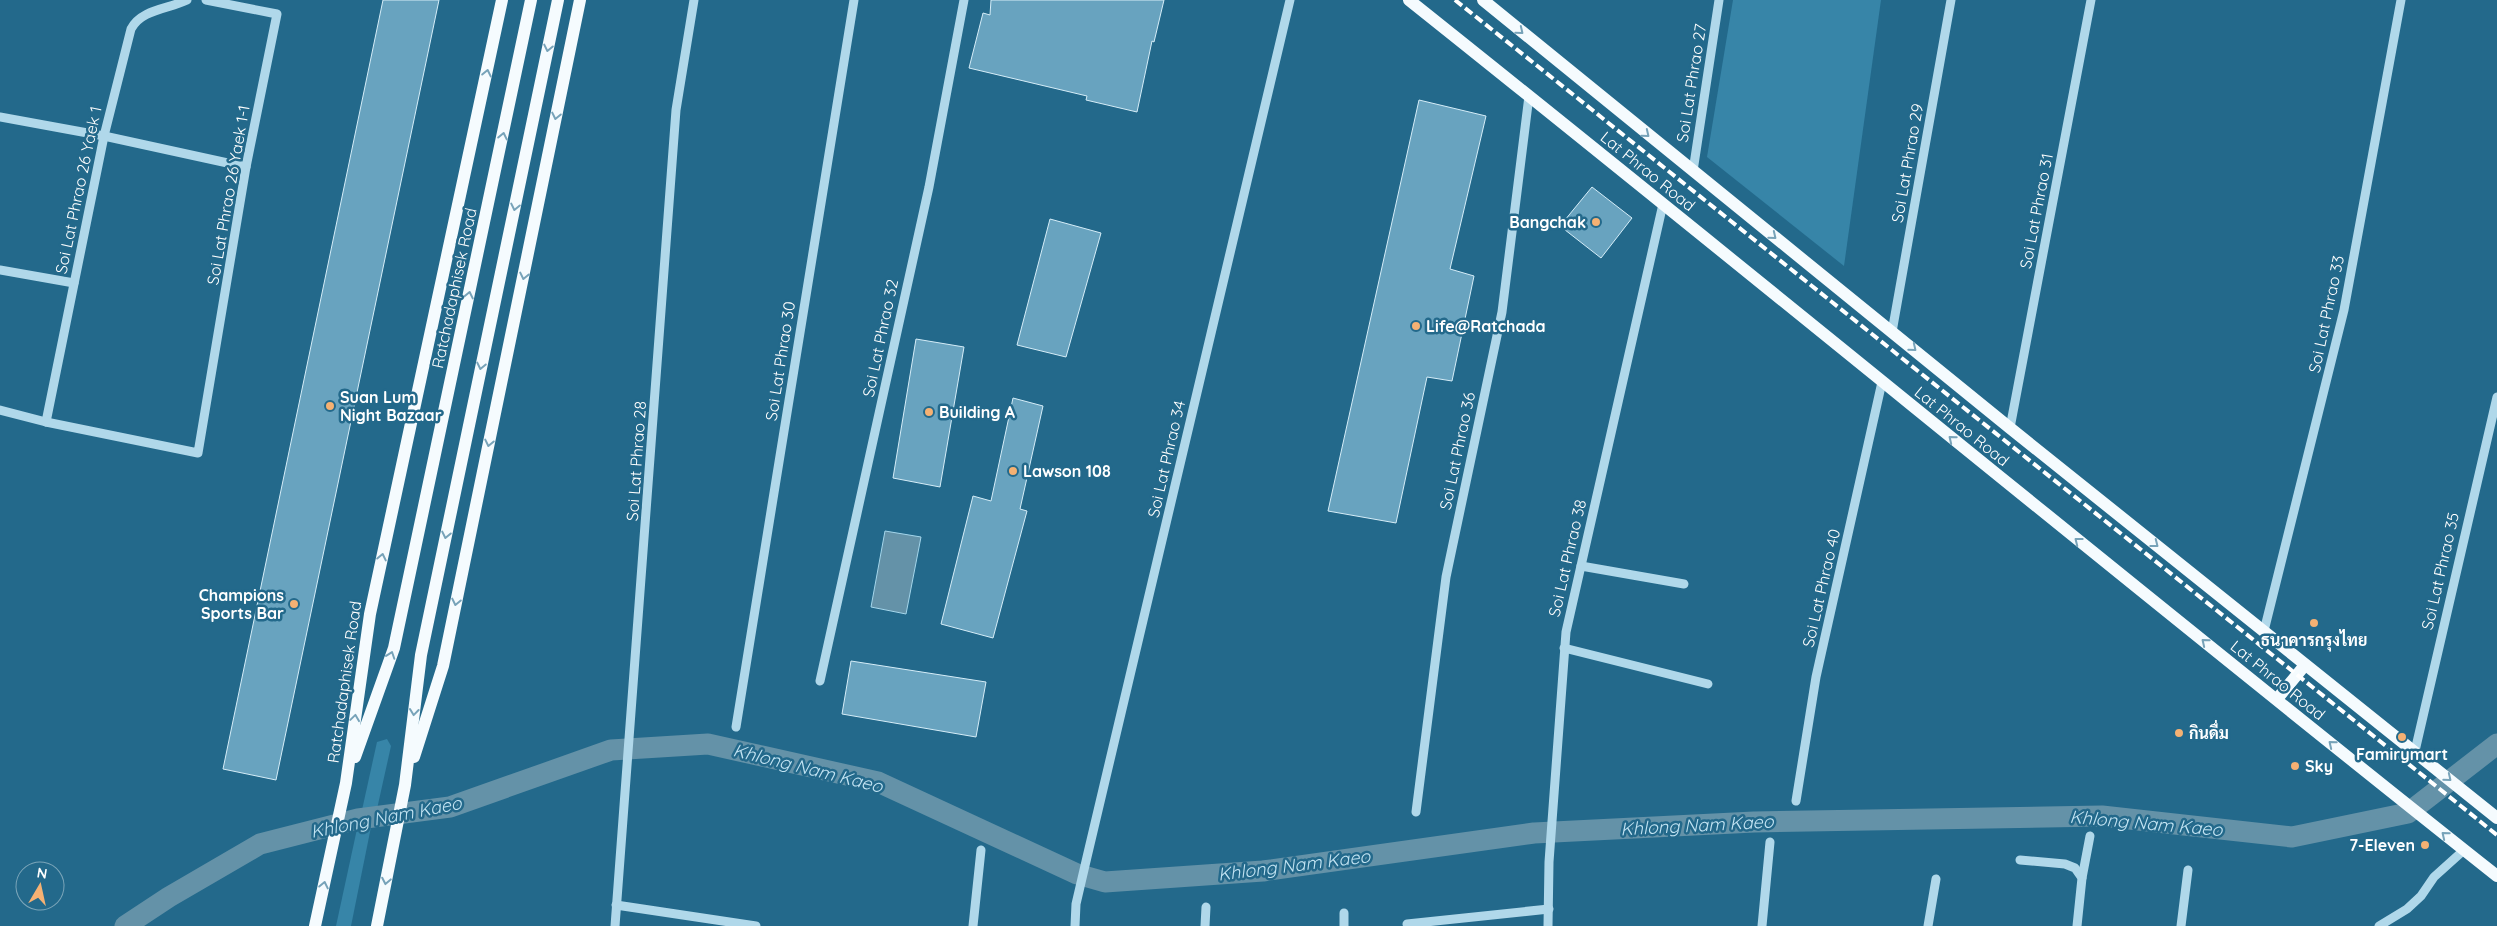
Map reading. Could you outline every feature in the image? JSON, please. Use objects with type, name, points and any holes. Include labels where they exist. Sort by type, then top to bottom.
[{"type":"main road","name":"Ratchadaphisek Road","points":[[315,926],[346,783],[370,614],[502,0]]},
{"type":"main road","name":"Ratchadaphisek Road","points":[[346,783],[394,648],[531,0]]},
{"type":"main road","points":[[377,926],[405,785],[421,655],[558,0]]},
{"type":"main road","name":"Lat Phrao Road","points":[[1409,0],[2069,534],[2497,876]]},
{"type":"main road","name":"Lat Phrao Road","points":[[1482,0],[2010,428],[2497,818]]},
{"type":"main road","points":[[405,785],[443,666],[579,1]]},
{"type":"main road","points":[[2277,699],[2306,665]]},
{"type":"street","name":"Soi Lat Phrao 26 Yaek 1","points":[[46,422],[104,136],[131,29],[135,21],[187,0]]},
{"type":"street","name":"Soi Lat Phrao 26 Yaek 1-1","points":[[46,422],[198,453],[246,168],[277,14],[206,0]]},
{"type":"street","name":"Soi Lat Phrao 28","points":[[615,926],[676,110],[694,0]]},
{"type":"street","name":"Soi Lat Phrao 30","points":[[736,727],[854,0]]},
{"type":"street","name":"Soi Lat Phrao 32","points":[[820,680],[929,187],[964,0]]},
{"type":"street","name":"Soi Lat Phrao 34","points":[[1075,926],[1076,904],[1290,0]]},
{"type":"street","name":"Soi Lat Phrao 27","points":[[1693,171],[1719,0]]},
{"type":"street","name":"Soi Lat Phrao 29","points":[[1892,332],[1951,0]]},
{"type":"street","name":"Soi Lat Phrao 31","points":[[2010,428],[2090,0]]},
{"type":"street","name":"Soi Lat Phrao 33","points":[[2264,631],[2344,310],[2401,0]]},
{"type":"street","name":"Soi Lat Phrao 36","points":[[1416,812],[1446,577],[1502,312],[1528,96]]},
{"type":"street","points":[[0,117],[104,136],[246,168]]},
{"type":"street","name":"Soi Lat Phrao 38","points":[[1548,926],[1549,862],[1564,648],[1663,204]]},
{"type":"street","points":[[0,270],[74,283]]},
{"type":"street","name":"Soi Lat Phrao 40","points":[[1796,802],[1816,677],[1882,382]]},
{"type":"street","name":"Soi Lat Phrao 35","points":[[2415,751],[2497,397]]},
{"type":"street","points":[[0,410],[46,422]]},
{"type":"street","points":[[1581,566],[1684,584]]},
{"type":"street","points":[[1564,648],[1708,684]]},
{"type":"street","points":[[2077,926],[2082,878],[2090,836]]},
{"type":"street","points":[[1762,926],[1770,842]]},
{"type":"street","points":[[973,926],[981,850]]},
{"type":"street","points":[[2379,926],[2407,909],[2421,896],[2434,877],[2464,850]]},
{"type":"street","points":[[2020,860],[2065,864],[2075,868],[2082,878]]},
{"type":"street","points":[[2181,926],[2188,870]]},
{"type":"street","points":[[1928,926],[1936,879]]},
{"type":"street","points":[[616,905],[756,926]]},
{"type":"street","points":[[1205,926],[1206,907]]},
{"type":"street","points":[[1407,924],[1549,909]]},
{"type":"street","points":[[1344,913],[1344,926]]},
{"type":"shaded area","points":[[1733,0],[1881,0],[1844,266],[1707,157]]},
{"type":"shaded area","points":[[885,531],[921,537],[906,614],[871,607]]},
{"type":"shaded area","points":[[387,739],[391,746],[377,809],[362,810],[377,742]]},
{"type":"shaded area","points":[[371,827],[351,926],[336,926],[357,829]]},
{"type":"building","points":[[383,0],[439,0],[276,780],[223,769]]},
{"type":"building","points":[[991,0],[1164,0],[1154,42],[1152,41],[1137,112],[1086,100],[1087,96],[969,68],[983,13],[990,15]]},
{"type":"building","name":"Life@Ratchada","points":[[1419,100],[1486,116],[1450,269],[1474,276],[1452,381],[1427,377],[1396,523],[1328,511]]},
{"type":"building","name":"Bangchak","points":[[1592,187],[1632,218],[1601,258],[1560,226]]},
{"type":"building","points":[[1050,219],[1101,233],[1066,357],[1017,345]]},
{"type":"building","name":"Building A","points":[[916,339],[964,347],[940,487],[893,478]]},
{"type":"building","points":[[1013,398],[1043,406],[1020,509],[1027,511],[993,638],[941,624],[973,496],[991,501]]},
{"type":"building","points":[[851,661],[986,682],[976,737],[842,714]]},
{"type":"waterway","name":"Khlong Nam Kaeo","points":[[125,926],[169,897],[260,844],[358,819],[450,807],[611,750],[708,744],[878,782],[1077,874],[1105,882],[1263,871],[1534,833],[1754,822],[2102,816],[2292,837],[2408,813],[2497,744]]},
{"type":"railway","points":[[1455,0],[2497,835]]},
{"type":"place","name":"Bangchak","points":[[1596,222]]},
{"type":"place","name":"Life@Ratchada","points":[[1416,326]]},
{"type":"place","name":"Suan Lum Night Bazaar","points":[[330,406]]},
{"type":"place","name":"Building A","points":[[929,412]]},
{"type":"place","name":"Lawson 108","points":[[1013,471]]},
{"type":"place","name":"Champions Sports Bar","points":[[294,604]]},
{"type":"place","name":"ธนาคารกรุงไทย","points":[[2314,623]]},
{"type":"place","name":"กินดื่ม","points":[[2179,733]]},
{"type":"place","name":"Famirymart","points":[[2402,737]]},
{"type":"place","name":"Sky","points":[[2295,766]]},
{"type":"place","name":"7-Eleven","points":[[2425,845]]}]
